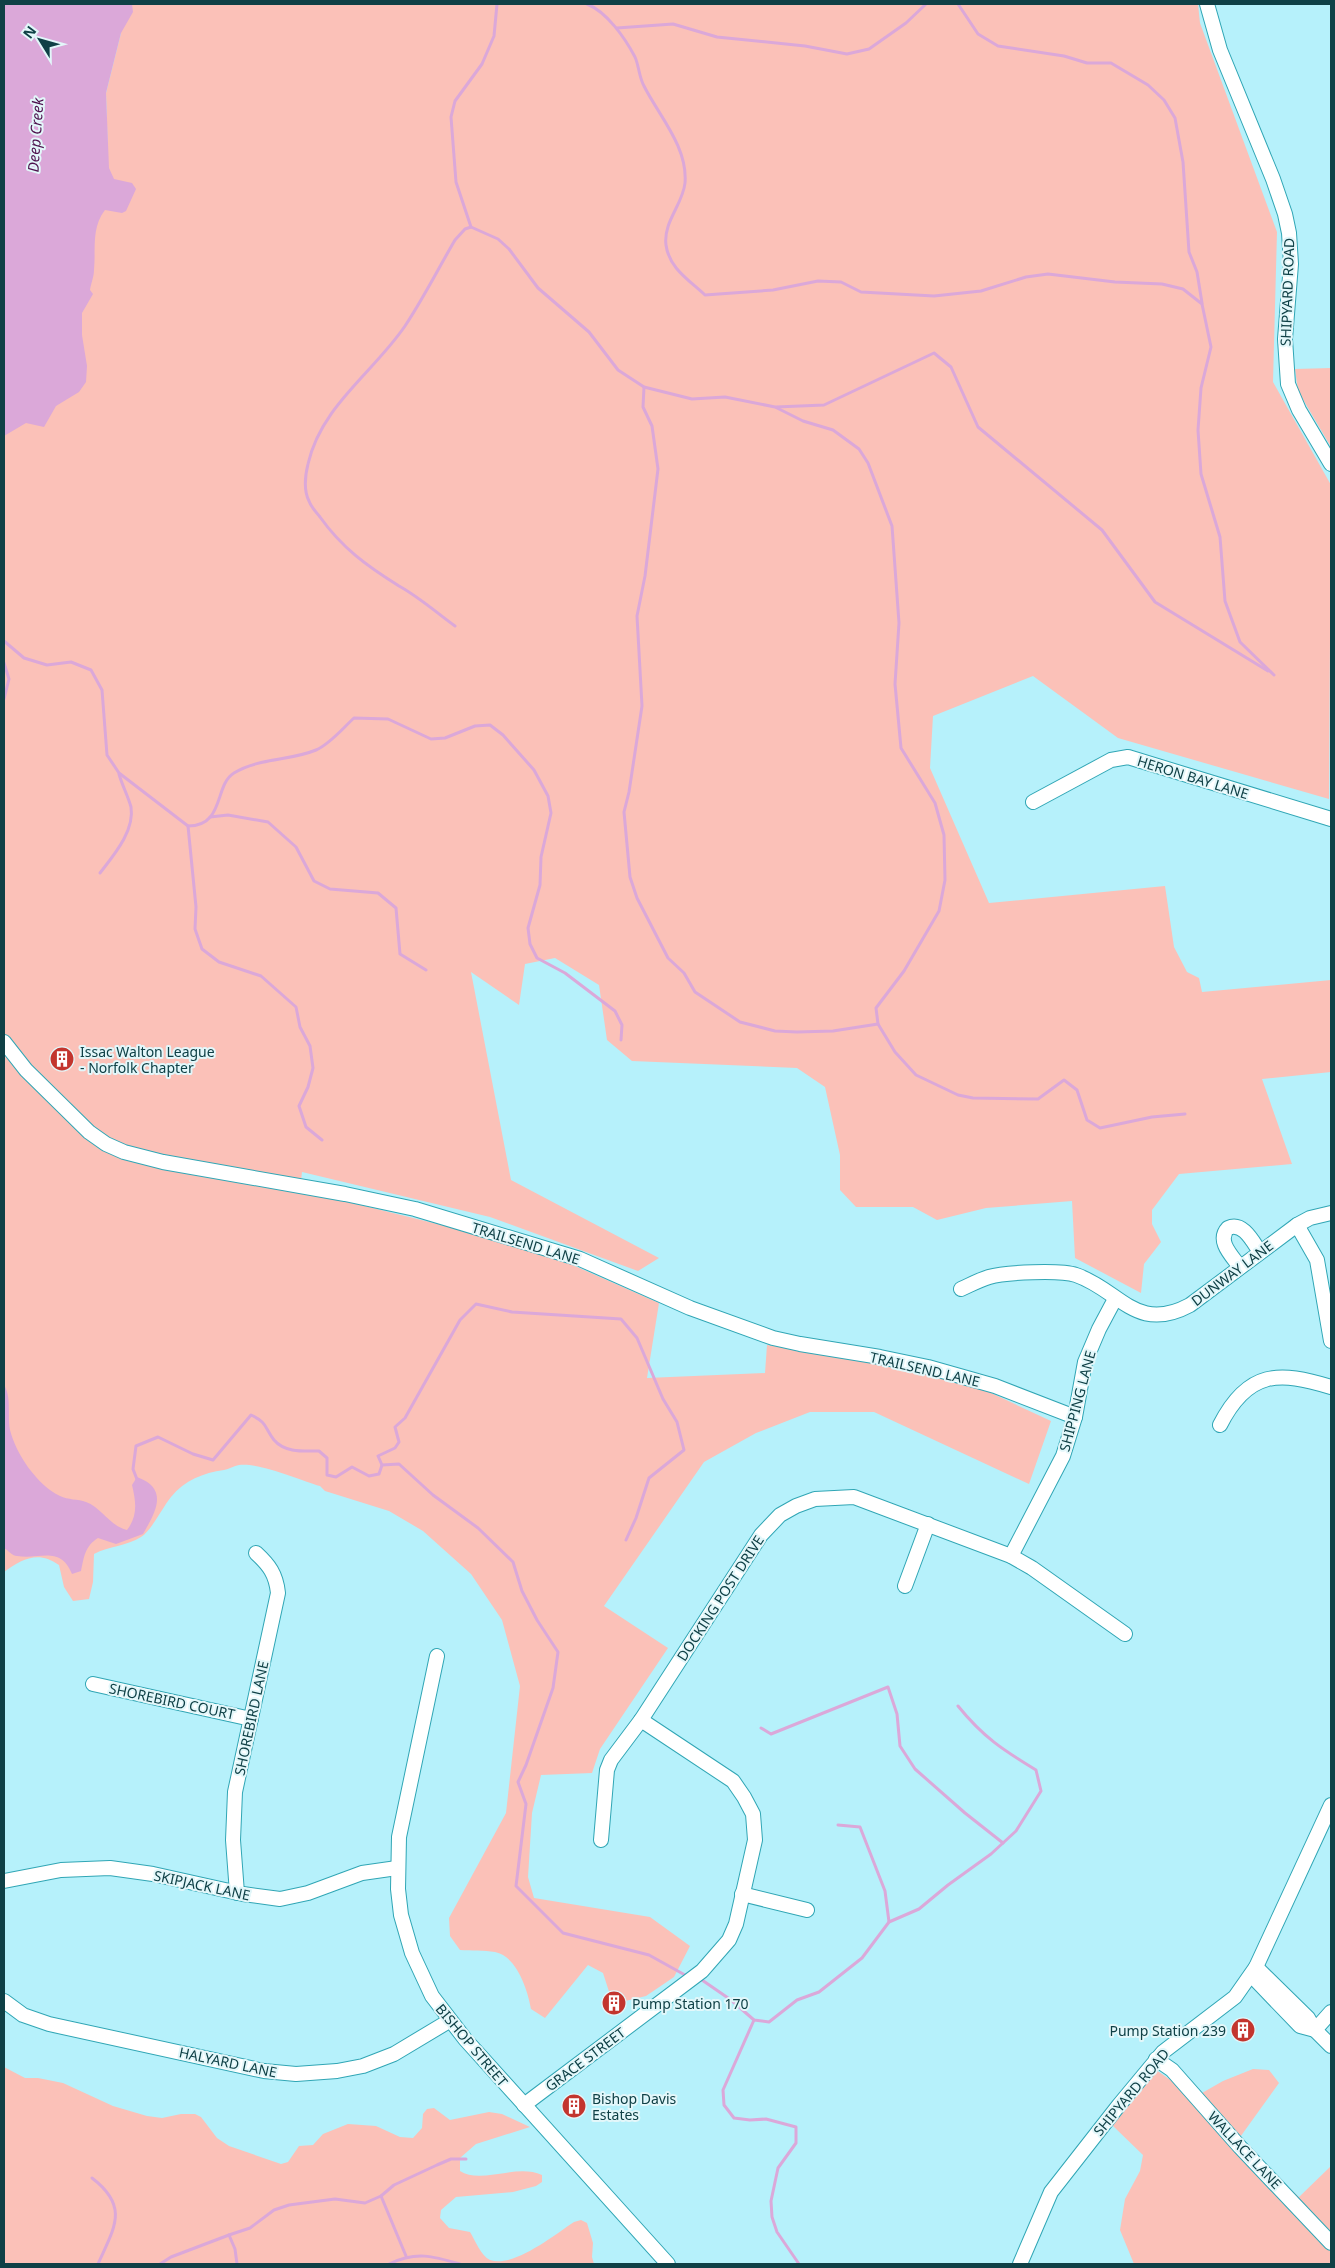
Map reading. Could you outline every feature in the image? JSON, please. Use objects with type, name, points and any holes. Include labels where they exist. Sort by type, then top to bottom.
[{"type":"street","name":"SHIPYARD ROAD","points":[[1208,4],[1220,50],[1272,179],[1290,233],[1291,264],[1285,339],[1288,384],[1299,410],[1331,464]]},
{"type":"street","name":"HERON BAY LANE","points":[[1033,802],[1111,760],[1128,757],[1331,819]]},
{"type":"street","name":"TRAILSEND LANE","points":[[4,1042],[26,1070],[89,1132],[106,1144],[124,1152],[163,1162],[326,1191],[415,1210],[580,1259],[682,1304],[773,1338],[880,1356],[928,1368],[995,1386],[1075,1417]]},
{"type":"street","name":"DUNWAY LANE","points":[[961,1289],[999,1275],[1067,1273],[1088,1281],[1115,1299],[1149,1314],[1164,1315],[1179,1312],[1297,1225],[1310,1218],[1331,1213]]},
{"type":"street","points":[[1297,1225],[1317,1260],[1331,1341]]},
{"type":"street","points":[[1240,1267],[1223,1242],[1223,1236],[1228,1228],[1237,1226],[1242,1229],[1260,1252]]},
{"type":"street","name":"SHIPPING LANE","points":[[1012,1556],[1063,1456],[1075,1417],[1085,1362],[1099,1329],[1115,1299]]},
{"type":"street","points":[[1220,1425],[1235,1399],[1257,1383],[1270,1378],[1287,1376],[1302,1378],[1331,1387]]},
{"type":"street","name":"DOCKING POST DRIVE","points":[[601,1840],[607,1770],[611,1760],[641,1720],[761,1535],[780,1515],[796,1506],[816,1499],[854,1497],[1012,1556],[1125,1634]]},
{"type":"street","points":[[905,1586],[928,1524]]},
{"type":"street","name":"SHOREBIRD LANE","points":[[237,1893],[232,1840],[234,1806],[278,1593],[276,1578],[272,1570],[256,1553]]},
{"type":"street","name":"BISHOP STREET","points":[[437,1656],[402,1816],[397,1868],[401,1915],[412,1953],[432,1996],[449,2021],[668,2264]]},
{"type":"street","name":"SHOREBIRD COURT","points":[[93,1684],[251,1718]]},
{"type":"street","name":"GRACE STREET","points":[[524,2105],[702,1971],[729,1940],[736,1924],[755,1840],[753,1814],[733,1781],[641,1720]]},
{"type":"street","name":"SHIPYARD ROAD","points":[[1020,2264],[1051,2192],[1156,2059],[1175,2041],[1235,1997],[1253,1971],[1331,1805]]},
{"type":"street","name":"SKIPJACK LANE","points":[[4,1881],[60,1870],[110,1868],[153,1874],[270,1899],[295,1897],[362,1873],[397,1868]]},
{"type":"street","points":[[742,1894],[807,1910]]},
{"type":"street","points":[[1253,1971],[1300,2026],[1315,2030],[1331,2046]]},
{"type":"street","name":"HALYARD LANE","points":[[4,2001],[23,2015],[50,2024],[287,2074],[337,2072],[364,2066],[394,2054],[449,2021]]},
{"type":"street","points":[[1315,2030],[1331,2012]]},
{"type":"street","name":"WALLACE LANE","points":[[1156,2059],[1172,2070],[1240,2147],[1331,2243]]},
{"type":"shaded area","points":[[105,4],[1198,4],[1200,23],[1277,232],[1273,382],[1331,485],[1329,799],[1118,738],[1033,676],[933,716],[930,768],[989,903],[1165,886],[1174,947],[1187,972],[1199,978],[1202,992],[1331,980],[1331,1072],[1262,1079],[1292,1164],[1179,1174],[1152,1210],[1152,1224],[1161,1242],[1144,1264],[1141,1293],[1075,1258],[1072,1201],[986,1208],[937,1220],[913,1207],[856,1207],[840,1190],[840,1155],[825,1087],[797,1068],[632,1061],[607,1040],[599,985],[555,958],[525,964],[519,1005],[471,972],[511,1180],[659,1258],[638,1271],[490,1217],[302,1172],[300,1190],[534,1248],[659,1303],[647,1378],[765,1373],[767,1345],[944,1371],[1051,1421],[1029,1484],[874,1412],[810,1412],[756,1433],[704,1462],[604,1606],[668,1648],[600,1749],[592,1773],[541,1775],[532,1813],[528,1877],[534,1898],[650,1917],[690,1946],[674,1977],[646,1996],[613,2004],[603,1973],[588,1965],[545,2018],[531,2009],[520,1975],[509,1960],[495,1952],[460,1950],[450,1936],[449,1918],[506,1813],[520,1686],[502,1620],[471,1574],[423,1531],[389,1511],[325,1491],[320,1486],[257,1466],[239,1465],[202,1475],[188,1482],[171,1497],[145,1534],[130,1542],[94,1554],[93,1582],[89,1599],[73,1601],[64,1587],[59,1565],[51,1560],[37,1557],[30,1558],[17,1563],[4,1572],[4,362],[108,155],[106,93],[121,33]]},
{"type":"shaded area","points":[[1331,368],[1331,447],[1298,391],[1295,369]]},
{"type":"shaded area","points":[[4,2067],[25,2078],[38,2078],[63,2083],[113,2106],[147,2116],[162,2118],[181,2114],[195,2114],[201,2117],[217,2138],[229,2146],[281,2164],[288,2162],[299,2146],[313,2145],[323,2134],[348,2124],[376,2126],[400,2137],[413,2138],[422,2128],[423,2114],[427,2109],[434,2108],[450,2120],[489,2112],[502,2114],[530,2127],[476,2144],[460,2158],[460,2171],[468,2175],[478,2176],[521,2171],[532,2172],[542,2175],[542,2182],[536,2186],[513,2192],[456,2197],[441,2210],[440,2218],[449,2228],[470,2232],[478,2248],[487,2258],[500,2261],[522,2255],[534,2249],[574,2222],[581,2220],[587,2223],[593,2243],[592,2257],[594,2264],[4,2264]]},
{"type":"shaded area","points":[[1253,2069],[1269,2070],[1279,2083],[1238,2140],[1299,2197],[1331,2166],[1331,2264],[1134,2264],[1120,2230],[1125,2199],[1140,2171],[1143,2155],[1112,2125],[1156,2070],[1195,2097],[1223,2081]]},
{"type":"water","name":"Deep Creek","points":[[4,4],[132,4],[133,12],[121,33],[106,93],[109,168],[114,179],[132,183],[136,189],[126,211],[122,213],[105,210],[96,231],[94,273],[90,290],[93,294],[82,313],[82,335],[87,366],[86,382],[79,392],[56,406],[44,427],[26,423],[4,436]]},
{"type":"water","points":[[4,1385],[9,1401],[10,1430],[17,1449],[36,1477],[51,1491],[60,1496],[92,1505],[116,1525],[127,1530],[131,1525],[135,1509],[132,1485],[137,1477],[154,1488],[157,1502],[152,1518],[143,1534],[116,1544],[98,1538],[88,1548],[81,1571],[72,1574],[62,1560],[55,1557],[15,1556],[4,1548]]},
{"type":"waterway","points":[[497,4],[494,36],[482,64],[455,101],[451,117],[456,182],[471,227],[498,239],[509,249],[538,288],[589,332],[618,370],[644,387],[692,399],[725,397],[775,407],[803,421],[833,430],[859,449],[868,463],[892,526],[899,623],[895,684],[901,748],[935,803],[944,835],[945,880],[939,911],[904,971],[876,1008],[878,1024],[895,1052],[916,1075],[958,1095],[973,1098],[1038,1099],[1064,1080],[1077,1090],[1087,1120],[1100,1128],[1152,1117],[1185,1114]]},
{"type":"waterway","points":[[587,4],[602,13],[615,26],[626,42],[635,57],[644,86],[677,144],[685,170],[685,183],[681,198],[667,229],[666,245],[675,267],[705,295],[773,290],[818,281],[841,282],[861,292],[934,296],[981,291],[1026,277],[1048,274],[1115,282],[1162,284],[1183,289],[1202,304],[1211,347],[1201,388],[1198,430],[1201,474],[1220,537],[1225,601],[1240,642],[1274,675]]},
{"type":"waterway","points":[[617,28],[673,24],[717,37],[805,46],[847,54],[869,49],[906,23],[926,4]]},
{"type":"waterway","points":[[958,4],[978,34],[998,46],[1064,56],[1087,63],[1111,63],[1148,85],[1164,100],[1175,118],[1183,162],[1189,252],[1197,272],[1202,303]]},
{"type":"waterway","points":[[455,626],[414,595],[366,564],[346,547],[328,528],[311,505],[307,496],[305,482],[308,464],[324,425],[349,391],[405,326],[455,240],[465,229],[471,227]]},
{"type":"waterway","points":[[776,407],[824,405],[934,353],[951,367],[978,427],[1102,530],[1155,602],[1268,671]]},
{"type":"waterway","points":[[644,387],[643,407],[652,426],[658,469],[645,576],[637,616],[642,706],[629,792],[624,812],[630,877],[637,898],[668,958],[684,973],[695,992],[740,1022],[775,1031],[797,1032],[833,1031],[878,1024]]},
{"type":"waterway","points":[[4,641],[24,658],[47,665],[71,662],[91,670],[102,690],[107,755],[119,773],[188,826],[196,907],[195,929],[202,949],[219,962],[261,976],[296,1007],[300,1027],[310,1046],[313,1068],[308,1087],[299,1106],[306,1127],[322,1140]]},
{"type":"waterway","points":[[4,663],[9,679],[4,699]]},
{"type":"waterway","points":[[188,826],[200,824],[208,819],[214,812],[224,786],[234,773],[253,765],[306,754],[316,750],[331,740],[354,718],[388,719],[431,739],[445,738],[475,726],[490,725],[503,735],[534,770],[548,796],[551,813],[541,857],[540,885],[528,928],[530,944],[537,958],[565,973],[615,1011],[622,1025],[621,1040]]},
{"type":"waterway","points":[[100,873],[122,843],[130,825],[131,807],[119,774]]},
{"type":"waterway","points":[[210,817],[228,815],[268,822],[296,847],[314,881],[330,889],[378,893],[396,908],[400,954],[426,970]]},
{"type":"waterway","points":[[138,1482],[133,1469],[136,1446],[158,1437],[193,1454],[213,1460],[251,1415],[263,1423],[278,1444],[289,1449],[319,1451],[327,1458],[327,1475],[336,1477],[352,1467],[369,1476],[379,1474],[382,1465],[378,1456],[395,1448],[399,1442],[395,1427],[405,1418],[460,1320],[476,1304],[512,1312],[621,1319],[637,1338],[663,1399],[677,1422],[684,1450],[649,1478],[636,1518],[626,1540]]},
{"type":"waterway","points":[[382,1465],[399,1464],[433,1495],[478,1528],[513,1562],[522,1591],[537,1620],[558,1652],[553,1688],[526,1765],[518,1782],[526,1804],[516,1886],[563,1933],[649,1955],[685,1975]]},
{"type":"waterway","points":[[761,1728],[771,1734],[888,1687],[897,1714],[900,1746],[915,1769],[1003,1843]]},
{"type":"waterway","points":[[702,1980],[731,2000],[754,2020],[769,2022],[797,2000],[819,1992],[862,1958],[889,1922],[919,1909],[991,1854],[1016,1831],[1041,1791],[1036,1770],[994,1742],[958,1706]]},
{"type":"waterway","points":[[838,1825],[860,1827],[885,1891],[889,1922]]},
{"type":"waterway","points":[[754,2020],[723,2090],[724,2105],[734,2118],[766,2119],[796,2127],[796,2143],[778,2168],[771,2201],[772,2217],[777,2232],[799,2264]]},
{"type":"waterway","points":[[229,2235],[250,2228],[274,2210],[289,2205],[335,2199],[365,2203],[381,2196],[394,2185],[437,2165],[451,2159],[466,2159]]},
{"type":"waterway","points":[[92,2178],[104,2189],[115,2208],[113,2229],[98,2264]]},
{"type":"waterway","points":[[381,2196],[406,2256]]},
{"type":"waterway","points":[[160,2264],[171,2257],[229,2235],[235,2249],[237,2264]]},
{"type":"waterway","points":[[389,2264],[416,2256],[433,2257],[460,2264]]},
{"type":"place","name":"Issac Walton League - Norfolk Chapter","points":[[62,1059]]},
{"type":"place","name":"Pump Station 170","points":[[614,2003]]},
{"type":"place","name":"Pump Station 239","points":[[1243,2030]]},
{"type":"place","name":"Bishop Davis Estates","points":[[574,2106]]}]
